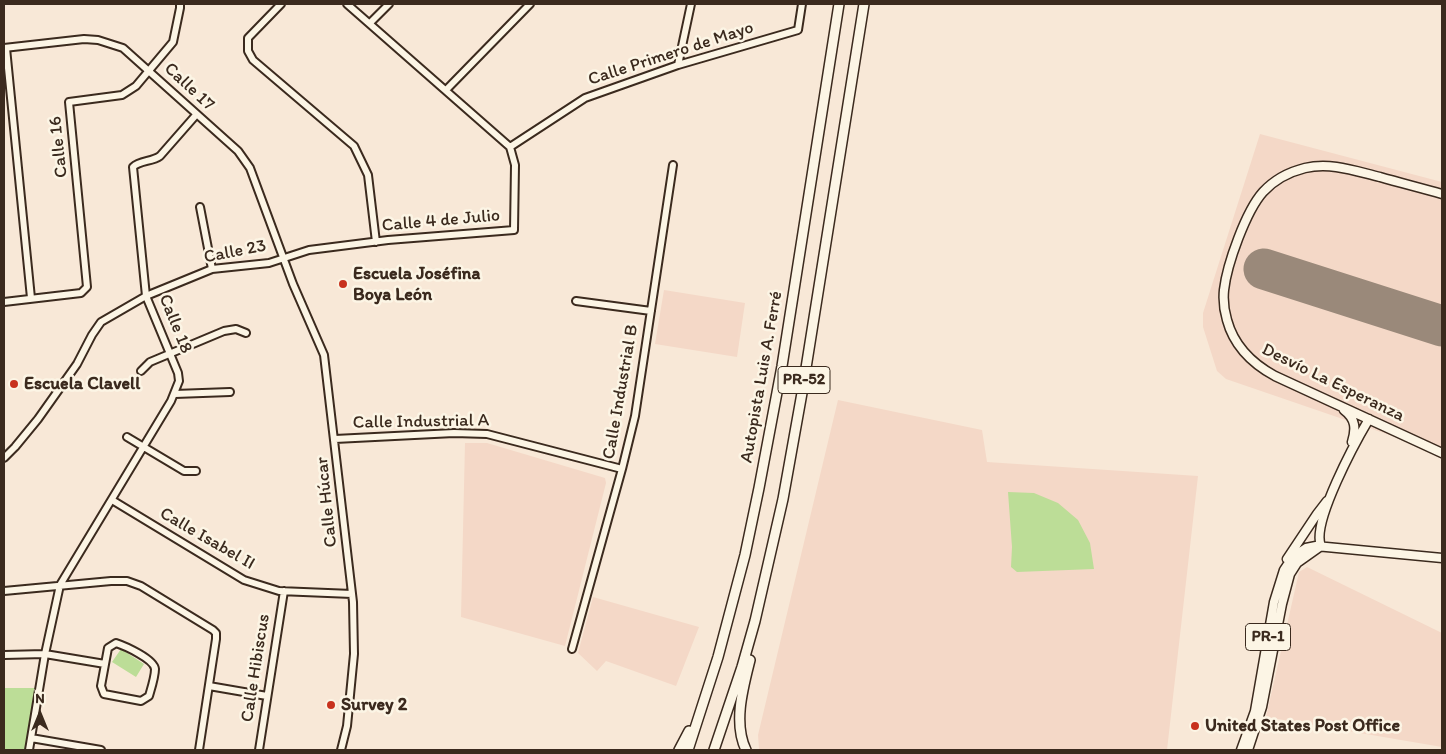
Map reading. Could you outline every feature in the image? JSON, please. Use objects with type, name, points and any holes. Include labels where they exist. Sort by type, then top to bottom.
[{"type":"highway","name":"Autopista Luis A. Ferré","points":[[688,750],[718,657],[745,554],[782,366],[839,4]]},
{"type":"highway","name":"PR-52","points":[[714,750],[742,667],[755,621],[787,479],[864,4]]},
{"type":"highway","points":[[746,750],[741,731],[740,713],[754,645],[755,621]]},
{"type":"highway","points":[[679,750],[688,735],[718,657]]},
{"type":"main road","name":"Desvío La Esperanza","points":[[1442,194],[1343,168],[1314,166],[1295,171],[1277,180],[1262,193],[1251,210],[1237,243],[1225,281],[1224,300],[1230,328],[1244,353],[1258,366],[1275,376],[1442,453]]},
{"type":"main road","points":[[1321,546],[1321,528],[1330,497],[1350,451],[1355,434],[1354,422],[1348,413],[1335,403]]},
{"type":"main road","points":[[1350,451],[1369,419]]},
{"type":"main road","points":[[1286,565],[1287,559],[1330,497]]},
{"type":"main road","points":[[1286,565],[1303,550],[1321,546],[1442,558]]},
{"type":"main road","name":"PR-1","points":[[1248,750],[1262,707],[1282,604],[1290,574],[1297,563],[1321,546]]},
{"type":"main road","name":"PR-1","points":[[1240,748],[1255,711],[1274,602],[1286,565]]},
{"type":"street","points":[[149,70],[173,42],[180,4]]},
{"type":"street","points":[[281,4],[248,38],[248,51],[252,60],[354,146],[368,175],[376,242]]},
{"type":"street","points":[[347,4],[510,147]]},
{"type":"street","points":[[370,23],[389,4]]},
{"type":"street","points":[[446,90],[530,4]]},
{"type":"street","points":[[678,65],[691,4]]},
{"type":"street","name":"Calle Primero de Mayo","points":[[510,147],[585,98],[678,65],[798,30],[802,4]]},
{"type":"street","name":"Calle 17","points":[[5,48],[84,39],[98,40],[123,48],[238,151],[247,164],[282,257]]},
{"type":"street","points":[[4,302],[31,298],[5,48]]},
{"type":"street","name":"Calle 16","points":[[31,298],[81,293],[87,287],[69,102],[122,94],[136,86],[149,70]]},
{"type":"street","name":"Calle 18","points":[[30,750],[45,654],[60,585],[144,448],[175,394],[179,381],[171,353],[146,296],[133,167],[136,164],[155,160],[160,156],[196,115]]},
{"type":"street","name":"Calle 4 de Julio","points":[[282,257],[309,250],[376,242],[514,230],[515,165],[510,147]]},
{"type":"street","name":"Calle Industrial B","points":[[572,649],[635,416],[673,165]]},
{"type":"street","points":[[200,207],[212,269]]},
{"type":"street","name":"Calle 23","points":[[4,458],[38,419],[77,364],[92,335],[102,322],[146,296],[212,269],[269,263],[282,257]]},
{"type":"street","name":"Calle Húcar","points":[[282,257],[324,355],[335,439],[352,594],[354,654],[347,726],[341,750]]},
{"type":"street","points":[[576,301],[651,311]]},
{"type":"street","points":[[141,371],[150,362],[224,331],[236,329],[246,332]]},
{"type":"street","points":[[175,394],[230,392]]},
{"type":"street","name":"Calle Industrial A","points":[[335,439],[454,433],[487,434],[622,469]]},
{"type":"street","points":[[127,437],[184,471],[196,472]]},
{"type":"street","name":"Calle Isabel II","points":[[112,500],[244,580],[284,591],[352,594]]},
{"type":"street","points":[[4,591],[127,581],[141,586],[213,630],[216,634],[216,639],[200,750]]},
{"type":"street","name":"Calle Hibiscus","points":[[259,750],[284,591]]},
{"type":"street","points":[[116,643],[127,647],[152,663],[155,669],[149,696],[141,700],[104,694],[101,686],[105,664],[108,648],[116,643]]},
{"type":"street","points":[[4,655],[45,654],[105,664]]},
{"type":"street","points":[[209,686],[267,696]]},
{"type":"street","points":[[31,738],[101,750]]},
{"type":"shaded area","points":[[1260,134],[1442,182],[1442,453],[1226,379],[1217,371],[1203,327],[1203,313]]},
{"type":"shaded area","points":[[664,290],[745,303],[737,357],[655,344]]},
{"type":"shaded area","points":[[838,400],[982,430],[987,462],[1198,476],[1167,750],[759,749],[758,735]]},
{"type":"shaded area","points":[[465,443],[487,443],[605,478],[606,483],[565,646],[461,617]]},
{"type":"shaded area","points":[[1307,567],[1442,633],[1442,747],[1266,717],[1299,572]]},
{"type":"shaded area","points":[[593,597],[699,627],[676,686],[606,661],[597,671],[578,653]]},
{"type":"green space","points":[[1008,492],[1034,493],[1058,503],[1078,520],[1090,543],[1094,569],[1017,572],[1011,567],[1012,547]]},
{"type":"green space","points":[[121,649],[144,664],[136,677],[112,662]]},
{"type":"green space","points":[[4,688],[37,688],[27,750],[4,750]]},
{"type":"runway","points":[[1264,269],[1442,326]]},
{"type":"place","name":"Escuela Joséfina Boya León","points":[[343,284]]},
{"type":"place","name":"Escuela Clavell","points":[[14,384]]},
{"type":"place","name":"Survey 2","points":[[331,705]]},
{"type":"place","name":"United States Post Office","points":[[1195,726]]}]
